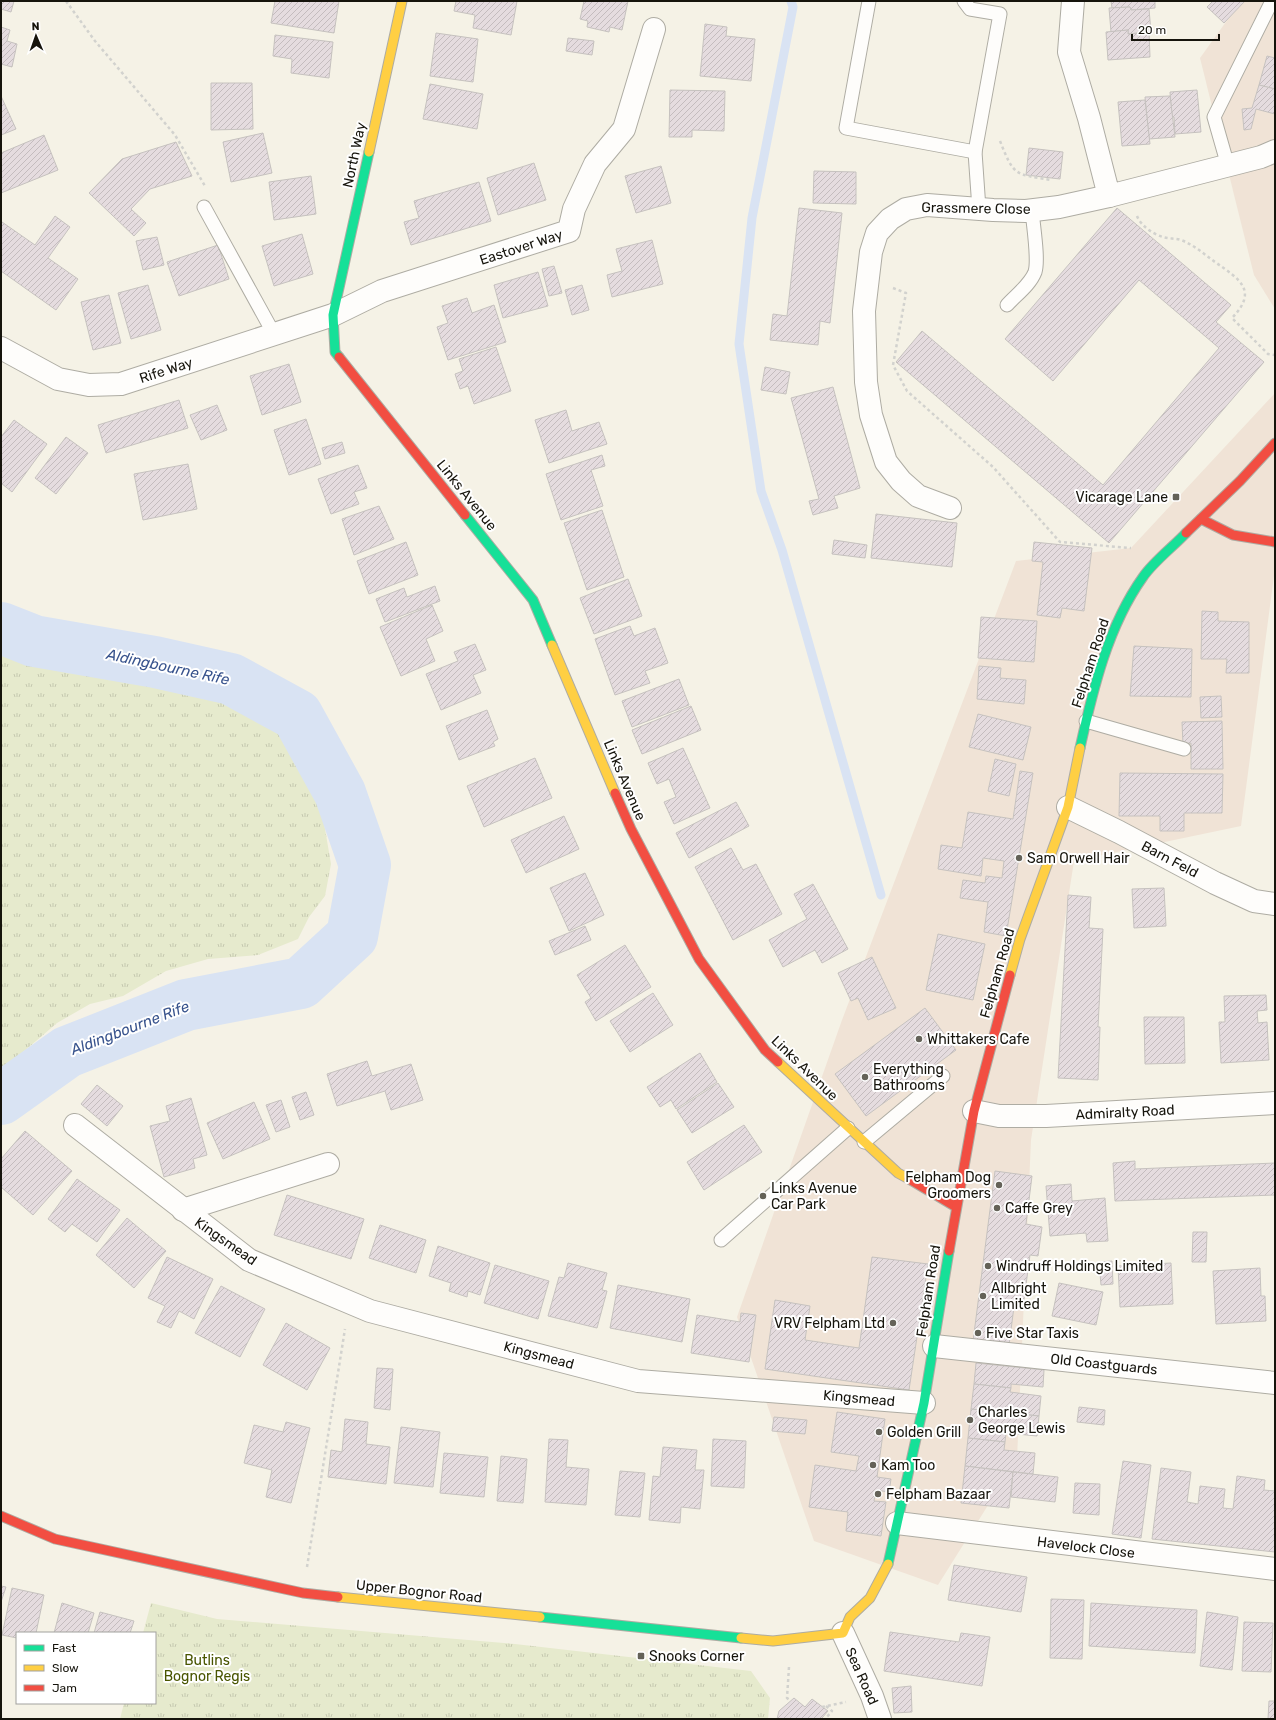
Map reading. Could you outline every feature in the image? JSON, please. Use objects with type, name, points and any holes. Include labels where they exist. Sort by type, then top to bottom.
[{"type":"street","name":"North Way","points":[[332,315],[402,1]]},
{"type":"street","points":[[1073,1],[1069,52],[1089,118],[1117,193]]},
{"type":"street","name":"Eastover Way","points":[[332,315],[382,292],[569,231],[574,209],[595,164],[624,129],[654,30]]},
{"type":"street","name":"Grassmere Close","points":[[950,508],[918,496],[900,481],[886,462],[871,416],[866,382],[864,311],[871,252],[877,233],[890,219],[906,210],[927,205],[979,209],[1032,210],[1059,206],[1228,166],[1261,157],[1275,151]]},
{"type":"street","name":"Rife Way","points":[[1,348],[58,379],[89,385],[121,384],[332,315]]},
{"type":"street","name":"Links Avenue","points":[[332,315],[335,352],[533,600],[631,829],[699,959],[765,1050],[848,1128],[898,1172],[956,1208]]},
{"type":"street","name":"Felpham Road","points":[[843,1633],[850,1617],[870,1598],[889,1563],[924,1403],[956,1208],[974,1111],[1020,939],[1068,807],[1086,721],[1104,658],[1125,605],[1144,575],[1240,481],[1275,443]]},
{"type":"street","points":[[1201,519],[1233,535],[1275,542]]},
{"type":"street","name":"Barn Feld","points":[[1068,807],[1119,832],[1215,883],[1254,901],[1275,904]]},
{"type":"street","name":"Admiralty Road","points":[[974,1111],[1000,1116],[1046,1116],[1275,1103]]},
{"type":"street","name":"Kingsmead","points":[[75,1125],[249,1260],[370,1311],[638,1381],[924,1403]]},
{"type":"street","name":"Kingsmead","points":[[183,1210],[328,1164]]},
{"type":"street","name":"Old Coastguards","points":[[934,1346],[1275,1383]]},
{"type":"street","name":"Upper Bognor Road","points":[[1,1516],[55,1539],[302,1593],[773,1641],[843,1633]]},
{"type":"street","name":"Havelock Close","points":[[897,1523],[1275,1570]]},
{"type":"street","name":"Sea Road","points":[[843,1633],[872,1696],[880,1719]]},
{"type":"lane","points":[[869,1],[846,128],[975,152]]},
{"type":"lane","points":[[964,1],[970,9],[1000,14],[975,152],[979,209]]},
{"type":"lane","points":[[1228,166],[1214,117],[1272,1]]},
{"type":"lane","points":[[204,207],[274,334]]},
{"type":"lane","points":[[1007,305],[1028,284],[1035,272],[1032,210]]},
{"type":"lane","points":[[1086,721],[1184,750]]},
{"type":"lane","points":[[864,1142],[943,1076]]},
{"type":"lane","points":[[721,1240],[848,1128]]},
{"type":"path","points":[[66,1],[95,41],[175,135],[206,187]]},
{"type":"path","points":[[984,102],[1012,169],[1022,176],[1057,181]]},
{"type":"path","points":[[1117,193],[1149,230],[1162,237],[1180,240],[1196,247],[1230,271],[1243,284],[1245,297],[1241,309],[1232,318],[1268,354],[1275,355]]},
{"type":"path","points":[[867,279],[906,293],[893,365],[907,391],[993,467],[1060,542],[1131,548]]},
{"type":"path","points":[[306,1569],[350,1303]]},
{"type":"path","points":[[791,1640],[787,1698],[791,1701]]},
{"type":"path","points":[[826,1706],[832,1712],[826,1718],[827,1719]]},
{"type":"shaded area","points":[[1241,1],[1275,1],[1275,309],[1254,275],[1200,58]]},
{"type":"shaded area","points":[[1275,393],[1275,568],[1241,826],[1074,861],[1031,1140],[1017,1459],[938,1585],[814,1541],[737,1317],[842,1020],[1016,561],[1131,548]]},
{"type":"green space","points":[[1,649],[73,669],[168,683],[226,698],[295,738],[315,792],[324,823],[331,864],[325,896],[309,917],[298,939],[258,955],[208,959],[166,971],[123,996],[90,1004],[57,1023],[1,1071]]},
{"type":"green space","name":"Butlins Bognor Regis","points":[[151,1603],[217,1619],[515,1644],[751,1671],[770,1698],[768,1719],[120,1719],[124,1704],[156,1704],[156,1632],[143,1632]]},
{"type":"building","points":[[1,1],[14,1],[11,12],[1,9]]},
{"type":"building","points":[[275,1],[339,1],[334,33],[271,23]]},
{"type":"building","points":[[456,1],[517,1],[511,35],[473,28],[475,15],[454,11]]},
{"type":"building","points":[[584,1],[628,1],[622,30],[610,27],[609,32],[587,27],[588,21],[580,19]]},
{"type":"building","points":[[1111,1],[1155,1],[1155,8],[1131,10],[1130,7],[1112,8]]},
{"type":"building","points":[[1213,1],[1245,1],[1224,23],[1207,7]]},
{"type":"building","points":[[1130,7],[1131,10],[1149,9],[1151,32],[1128,34],[1128,30],[1111,32],[1109,8]]},
{"type":"building","points":[[705,24],[727,27],[726,36],[755,39],[751,81],[700,76]]},
{"type":"building","points":[[1,27],[10,30],[7,41],[17,44],[12,67],[1,64]]},
{"type":"building","points":[[1128,30],[1128,34],[1149,32],[1150,57],[1108,60],[1106,32]]},
{"type":"building","points":[[436,33],[478,39],[473,82],[430,76]]},
{"type":"building","points":[[275,35],[333,42],[329,78],[291,73],[292,59],[273,56]]},
{"type":"building","points":[[568,38],[594,41],[592,55],[566,51]]},
{"type":"building","points":[[1267,56],[1275,58],[1275,89],[1259,85]]},
{"type":"building","points":[[211,83],[252,83],[253,129],[211,130]]},
{"type":"building","points":[[430,84],[483,94],[477,129],[423,119]]},
{"type":"building","points":[[1259,85],[1275,89],[1275,114],[1256,109],[1251,129],[1244,130],[1242,109],[1252,108]]},
{"type":"building","points":[[670,90],[725,91],[724,131],[692,130],[692,137],[669,137]]},
{"type":"building","points":[[1197,90],[1201,132],[1175,134],[1170,92]]},
{"type":"building","points":[[1,96],[16,129],[1,135]]},
{"type":"building","points":[[1170,96],[1175,137],[1149,139],[1145,97]]},
{"type":"building","points":[[1145,100],[1150,144],[1122,146],[1118,102]]},
{"type":"building","points":[[263,133],[272,173],[231,182],[223,142]]},
{"type":"building","points":[[44,135],[58,170],[1,193],[1,153]]},
{"type":"building","points":[[176,142],[192,176],[150,189],[131,209],[146,223],[134,236],[89,193],[122,159]]},
{"type":"building","points":[[1029,148],[1063,152],[1060,179],[1026,175]]},
{"type":"building","points":[[534,163],[546,200],[498,215],[487,178]]},
{"type":"building","points":[[661,166],[671,203],[636,213],[625,176]]},
{"type":"building","points":[[814,171],[856,172],[856,204],[813,203]]},
{"type":"building","points":[[311,176],[316,214],[274,220],[269,182]]},
{"type":"building","points":[[479,182],[491,221],[411,245],[404,222],[419,218],[414,201]]},
{"type":"building","points":[[799,208],[842,213],[830,323],[820,321],[818,345],[770,340],[773,314],[787,316]]},
{"type":"building","points":[[1117,208],[1231,305],[1216,322],[1264,362],[1109,543],[896,362],[922,331],[1103,485],[1219,348],[1139,280],[1053,381],[1005,339]]},
{"type":"building","points":[[55,216],[70,227],[48,258],[78,279],[56,310],[1,271],[2,222],[35,245]]},
{"type":"building","points":[[302,234],[313,274],[274,286],[262,246]]},
{"type":"building","points":[[157,237],[164,265],[143,270],[136,241]]},
{"type":"building","points":[[652,240],[663,284],[612,297],[607,275],[622,271],[616,249]]},
{"type":"building","points":[[218,245],[229,279],[179,296],[167,262]]},
{"type":"building","points":[[554,266],[562,293],[549,296],[542,269]]},
{"type":"building","points":[[538,272],[548,306],[503,318],[494,285]]},
{"type":"building","points":[[148,285],[161,330],[131,339],[118,293]]},
{"type":"building","points":[[582,285],[589,310],[572,315],[565,290]]},
{"type":"building","points":[[109,295],[121,343],[93,350],[81,302]]},
{"type":"building","points":[[467,298],[472,313],[494,305],[506,342],[448,360],[437,327],[448,323],[442,306]]},
{"type":"building","points":[[496,347],[511,391],[474,404],[468,386],[460,389],[455,374],[463,371],[459,359]]},
{"type":"building","points":[[289,364],[301,402],[262,415],[250,376]]},
{"type":"building","points":[[765,367],[790,372],[786,394],[761,390]]},
{"type":"building","points":[[833,387],[860,488],[834,496],[838,508],[813,515],[809,501],[819,499],[791,398]]},
{"type":"building","points":[[179,400],[188,428],[106,453],[98,425]]},
{"type":"building","points":[[217,405],[227,430],[201,440],[190,415]]},
{"type":"building","points":[[566,410],[572,431],[599,422],[607,444],[549,463],[535,420]]},
{"type":"building","points":[[306,419],[321,464],[289,475],[274,430]]},
{"type":"building","points":[[14,420],[47,444],[12,492],[1,483],[1,437]]},
{"type":"building","points":[[66,437],[88,453],[56,494],[35,478]]},
{"type":"building","points":[[342,442],[345,453],[325,459],[322,448]]},
{"type":"building","points":[[602,455],[605,466],[591,470],[603,506],[561,520],[546,474]]},
{"type":"building","points":[[188,464],[197,509],[143,520],[134,474]]},
{"type":"building","points":[[358,465],[367,488],[354,492],[359,504],[331,514],[318,479]]},
{"type":"building","points":[[379,506],[394,539],[354,555],[342,519]]},
{"type":"building","points":[[602,510],[624,577],[587,590],[564,523]]},
{"type":"building","points":[[876,514],[957,523],[952,567],[871,558]]},
{"type":"building","points":[[834,540],[867,545],[865,558],[832,554]]},
{"type":"building","points":[[406,542],[418,575],[369,594],[357,561]]},
{"type":"building","points":[[1034,542],[1092,548],[1084,611],[1062,608],[1060,618],[1037,615],[1043,562],[1032,561]]},
{"type":"building","points":[[628,579],[642,616],[594,634],[580,598]]},
{"type":"building","points":[[435,586],[440,601],[385,622],[376,599],[404,588],[407,597]]},
{"type":"building","points":[[432,605],[443,631],[426,639],[435,661],[401,676],[380,627]]},
{"type":"building","points":[[1202,611],[1218,612],[1218,621],[1249,622],[1249,673],[1226,673],[1227,659],[1201,659]]},
{"type":"building","points":[[981,617],[1037,621],[1034,662],[978,658]]},
{"type":"building","points":[[630,626],[634,636],[655,628],[668,663],[645,671],[650,683],[615,695],[595,639]]},
{"type":"building","points":[[475,644],[486,670],[473,675],[481,693],[441,710],[426,674],[458,661],[454,652]]},
{"type":"building","points":[[1134,646],[1192,649],[1191,697],[1130,696]]},
{"type":"building","points":[[979,666],[1001,668],[1000,678],[1026,680],[1024,704],[977,699]]},
{"type":"building","points":[[679,679],[689,705],[632,727],[622,701]]},
{"type":"building","points":[[1221,696],[1222,717],[1201,718],[1200,697]]},
{"type":"building","points":[[691,706],[701,730],[642,754],[632,730]]},
{"type":"building","points":[[487,710],[498,739],[493,742],[495,746],[459,760],[446,726]]},
{"type":"building","points":[[978,714],[1031,727],[1023,760],[969,747]]},
{"type":"building","points":[[1222,721],[1223,769],[1191,769],[1191,743],[1183,744],[1182,722]]},
{"type":"building","points":[[683,748],[710,808],[674,824],[664,802],[676,797],[669,779],[657,784],[648,763]]},
{"type":"building","points":[[535,758],[552,798],[484,827],[467,786]]},
{"type":"building","points":[[995,759],[1016,764],[1009,796],[988,791]]},
{"type":"building","points":[[1020,771],[1033,773],[1006,936],[984,932],[988,902],[960,898],[963,880],[985,883],[986,876],[1002,878],[1004,861],[983,858],[981,876],[938,869],[941,845],[962,848],[968,812],[1013,819]]},
{"type":"building","points":[[1120,773],[1223,774],[1222,813],[1184,813],[1184,831],[1160,831],[1160,816],[1119,816]]},
{"type":"building","points":[[736,802],[749,826],[689,858],[676,833]]},
{"type":"building","points":[[564,816],[579,849],[526,873],[511,840]]},
{"type":"building","points":[[731,848],[743,870],[756,864],[782,914],[733,940],[695,867]]},
{"type":"building","points":[[585,873],[604,915],[569,931],[550,888]]},
{"type":"building","points":[[813,884],[848,949],[822,963],[815,950],[783,967],[769,940],[807,919],[794,894]]},
{"type":"building","points":[[1164,888],[1166,926],[1134,928],[1132,889]]},
{"type":"building","points":[[1068,895],[1091,897],[1089,928],[1103,929],[1098,1027],[1100,1027],[1098,1080],[1058,1078]]},
{"type":"building","points":[[585,926],[591,940],[555,955],[549,941]]},
{"type":"building","points":[[938,934],[985,944],[973,1000],[926,990]]},
{"type":"building","points":[[625,945],[651,987],[596,1021],[585,1002],[591,998],[577,975]]},
{"type":"building","points":[[872,957],[896,1008],[868,1020],[858,998],[851,1001],[838,973]]},
{"type":"building","points":[[653,993],[673,1025],[630,1052],[610,1021]]},
{"type":"building","points":[[1266,995],[1267,1010],[1257,1011],[1258,1023],[1267,1022],[1269,1060],[1221,1063],[1219,1022],[1225,1022],[1224,996]]},
{"type":"building","points":[[925,1008],[956,1050],[866,1116],[835,1074]]},
{"type":"building","points":[[1144,1017],[1184,1017],[1185,1063],[1145,1064]]},
{"type":"building","points":[[700,1053],[717,1082],[676,1109],[671,1100],[660,1107],[647,1087]]},
{"type":"building","points":[[367,1061],[372,1076],[411,1064],[423,1100],[391,1110],[385,1091],[337,1106],[327,1074]]},
{"type":"building","points":[[718,1083],[734,1107],[692,1133],[677,1110]]},
{"type":"building","points":[[97,1085],[123,1106],[107,1126],[81,1104]]},
{"type":"building","points":[[306,1092],[314,1115],[300,1120],[292,1097]]},
{"type":"building","points":[[191,1098],[207,1155],[193,1159],[195,1168],[164,1177],[150,1126],[170,1121],[166,1106]]},
{"type":"building","points":[[281,1100],[290,1127],[276,1132],[266,1105]]},
{"type":"building","points":[[254,1102],[270,1139],[223,1159],[207,1123]]},
{"type":"building","points":[[744,1125],[762,1152],[704,1190],[687,1162]]},
{"type":"building","points":[[25,1131],[72,1171],[33,1215],[1,1187],[1,1159]]},
{"type":"building","points":[[1135,1161],[1135,1169],[1275,1163],[1275,1195],[1115,1201],[1113,1163]]},
{"type":"building","points":[[995,1171],[1032,1176],[1026,1224],[1042,1227],[1038,1256],[1030,1255],[1024,1300],[1015,1299],[1008,1353],[972,1349]]},
{"type":"building","points":[[77,1179],[120,1210],[97,1242],[72,1224],[65,1232],[48,1219]]},
{"type":"building","points":[[1071,1184],[1072,1201],[1105,1198],[1108,1241],[1087,1242],[1086,1233],[1050,1236],[1046,1186]]},
{"type":"building","points":[[287,1195],[364,1219],[351,1259],[274,1235]]},
{"type":"building","points":[[127,1218],[166,1251],[134,1288],[96,1255]]},
{"type":"building","points":[[380,1225],[426,1240],[416,1273],[369,1258]]},
{"type":"building","points":[[1193,1232],[1207,1232],[1206,1262],[1192,1262]]},
{"type":"building","points":[[438,1246],[490,1263],[480,1295],[468,1291],[467,1297],[449,1291],[451,1283],[429,1276]]},
{"type":"building","points":[[167,1257],[213,1279],[194,1319],[179,1311],[171,1328],[157,1322],[165,1306],[148,1298]]},
{"type":"building","points":[[872,1257],[928,1264],[909,1390],[765,1369],[775,1300],[810,1306],[805,1340],[859,1348]]},
{"type":"building","points":[[1112,1261],[1113,1284],[1101,1285],[1099,1262]]},
{"type":"building","points":[[568,1263],[607,1273],[602,1290],[607,1291],[597,1328],[548,1316],[559,1277],[564,1278]]},
{"type":"building","points":[[1171,1263],[1173,1304],[1120,1307],[1118,1266]]},
{"type":"building","points":[[495,1265],[549,1281],[538,1319],[484,1303]]},
{"type":"building","points":[[1260,1268],[1261,1296],[1265,1296],[1266,1321],[1216,1324],[1213,1271]]},
{"type":"building","points":[[1059,1283],[1103,1292],[1096,1325],[1052,1316]]},
{"type":"building","points":[[618,1285],[690,1299],[682,1342],[610,1328]]},
{"type":"building","points":[[221,1286],[265,1309],[240,1357],[195,1333]]},
{"type":"building","points":[[741,1313],[756,1315],[749,1362],[691,1353],[697,1315],[740,1322]]},
{"type":"building","points":[[286,1323],[330,1348],[307,1390],[263,1365]]},
{"type":"building","points":[[976,1363],[1044,1370],[1043,1387],[1011,1384],[1011,1388],[974,1384]]},
{"type":"building","points":[[377,1368],[393,1369],[390,1410],[374,1408]]},
{"type":"building","points":[[974,1384],[1011,1388],[1010,1392],[1041,1396],[1039,1416],[971,1409]]},
{"type":"building","points":[[1079,1407],[1105,1410],[1104,1425],[1077,1422]]},
{"type":"building","points":[[971,1409],[1039,1416],[1037,1436],[1006,1433],[1005,1442],[968,1438]]},
{"type":"building","points":[[837,1412],[885,1419],[877,1477],[891,1479],[889,1492],[876,1490],[874,1501],[886,1502],[881,1536],[846,1531],[848,1512],[809,1507],[815,1465],[856,1471],[859,1456],[831,1452]]},
{"type":"building","points":[[774,1417],[807,1420],[805,1434],[772,1431]]},
{"type":"building","points":[[345,1419],[368,1422],[366,1444],[390,1447],[386,1484],[328,1477],[331,1450],[342,1452]]},
{"type":"building","points":[[286,1422],[310,1428],[291,1503],[266,1497],[272,1470],[244,1463],[254,1425],[283,1432]]},
{"type":"building","points":[[401,1427],[440,1432],[433,1487],[394,1483]]},
{"type":"building","points":[[968,1438],[1005,1442],[1004,1450],[1035,1453],[1033,1474],[965,1466]]},
{"type":"building","points":[[549,1439],[568,1440],[566,1467],[589,1469],[586,1505],[545,1502]]},
{"type":"building","points":[[713,1439],[746,1441],[744,1488],[711,1486]]},
{"type":"building","points":[[663,1447],[697,1450],[695,1470],[704,1470],[700,1509],[681,1507],[680,1523],[649,1520],[653,1476],[660,1477]]},
{"type":"building","points":[[444,1453],[488,1457],[484,1497],[440,1493]]},
{"type":"building","points":[[501,1456],[527,1459],[523,1503],[497,1501]]},
{"type":"building","points":[[1123,1461],[1151,1465],[1141,1538],[1112,1534]]},
{"type":"building","points":[[965,1466],[1013,1472],[1009,1508],[961,1503]]},
{"type":"building","points":[[1161,1468],[1191,1472],[1187,1502],[1198,1504],[1200,1486],[1225,1489],[1223,1508],[1233,1509],[1237,1476],[1265,1480],[1264,1490],[1275,1491],[1275,1552],[1152,1539]]},
{"type":"building","points":[[620,1471],[645,1473],[640,1517],[615,1515]]},
{"type":"building","points":[[1013,1472],[1058,1477],[1055,1502],[1011,1497]]},
{"type":"building","points":[[1075,1483],[1100,1484],[1099,1515],[1073,1513]]},
{"type":"building","points":[[954,1565],[1027,1577],[1021,1612],[948,1600]]},
{"type":"building","points":[[1,1586],[6,1587],[1,1602]]},
{"type":"building","points":[[12,1588],[44,1595],[36,1632],[16,1632],[16,1638],[2,1635]]},
{"type":"building","points":[[1051,1599],[1084,1600],[1082,1659],[1050,1658]]},
{"type":"building","points":[[62,1603],[94,1613],[88,1632],[54,1632]]},
{"type":"building","points":[[1091,1603],[1197,1610],[1195,1653],[1089,1646]]},
{"type":"building","points":[[100,1612],[134,1621],[130,1632],[94,1632]]},
{"type":"building","points":[[1207,1612],[1238,1617],[1232,1670],[1200,1666]]},
{"type":"building","points":[[1244,1622],[1273,1623],[1271,1672],[1242,1671]]},
{"type":"building","points":[[890,1632],[959,1642],[961,1633],[990,1637],[982,1686],[884,1671]]},
{"type":"building","points":[[911,1686],[912,1712],[894,1713],[892,1688]]},
{"type":"building","points":[[794,1698],[805,1707],[812,1699],[828,1711],[822,1718],[824,1719],[777,1719],[779,1711]]},
{"type":"building","points":[[1269,1701],[1275,1701],[1275,1719],[1268,1719]]},
{"type":"waterway","points":[[791,1],[793,7],[752,218],[739,344],[761,491],[782,550],[881,895]]},
{"type":"waterway","name":"Aldingbourne Rife","points":[[1,628],[34,641],[155,662],[231,679],[297,715],[340,793],[365,865],[352,936],[301,983],[186,1005],[67,1052],[1,1099]]},
{"type":"traffic: fast","points":[[339,357],[335,352],[333,315],[369,152]]},
{"type":"traffic: fast","points":[[465,515],[533,600],[552,645]]},
{"type":"traffic: fast","points":[[1080,748],[1096,681],[1120,616],[1147,571],[1186,533]]},
{"type":"traffic: fast","points":[[888,1564],[924,1403],[949,1251]]},
{"type":"traffic: fast","points":[[540,1617],[741,1638]]},
{"type":"traffic: slow","points":[[369,152],[402,1]]},
{"type":"traffic: slow","points":[[552,645],[615,793]]},
{"type":"traffic: slow","points":[[1010,975],[1020,939],[1068,807],[1080,748]]},
{"type":"traffic: slow","points":[[778,1062],[898,1173],[909,1179]]},
{"type":"traffic: slow","points":[[741,1638],[773,1641],[843,1633],[850,1617],[870,1598],[888,1564]]},
{"type":"traffic: slow","points":[[338,1597],[540,1617]]},
{"type":"traffic: jam","points":[[339,357],[465,515]]},
{"type":"traffic: jam","points":[[1186,533],[1240,481],[1275,443]]},
{"type":"traffic: jam","points":[[1201,519],[1233,535],[1275,542]]},
{"type":"traffic: jam","points":[[615,793],[631,829],[699,959],[765,1050],[778,1062]]},
{"type":"traffic: jam","points":[[949,1251],[974,1111],[1010,975]]},
{"type":"traffic: jam","points":[[909,1179],[956,1207]]},
{"type":"traffic: jam","points":[[1,1516],[55,1539],[303,1593],[338,1597]]},
{"type":"place","name":"Vicarage Lane","points":[[1176,497]]},
{"type":"place","name":"Sam Orwell Hair","points":[[1019,858]]},
{"type":"place","name":"Whittakers Cafe","points":[[919,1039]]},
{"type":"place","name":"Everything Bathrooms","points":[[865,1077]]},
{"type":"place","name":"Felpham Dog Groomers","points":[[999,1185]]},
{"type":"place","name":"Links Avenue Car Park","points":[[763,1196]]},
{"type":"place","name":"Caffe Grey","points":[[997,1208]]},
{"type":"place","name":"Windruff Holdings Limited","points":[[988,1266]]},
{"type":"place","name":"Allbright Limited","points":[[983,1296]]},
{"type":"place","name":"VRV Felpham Ltd","points":[[893,1323]]},
{"type":"place","name":"Five Star Taxis","points":[[978,1333]]},
{"type":"place","name":"Charles George Lewis","points":[[970,1420]]},
{"type":"place","name":"Golden Grill","points":[[879,1432]]},
{"type":"place","name":"Kam Too","points":[[873,1465]]},
{"type":"place","name":"Felpham Bazaar","points":[[878,1494]]},
{"type":"place","name":"Snooks Corner","points":[[641,1656]]}]
